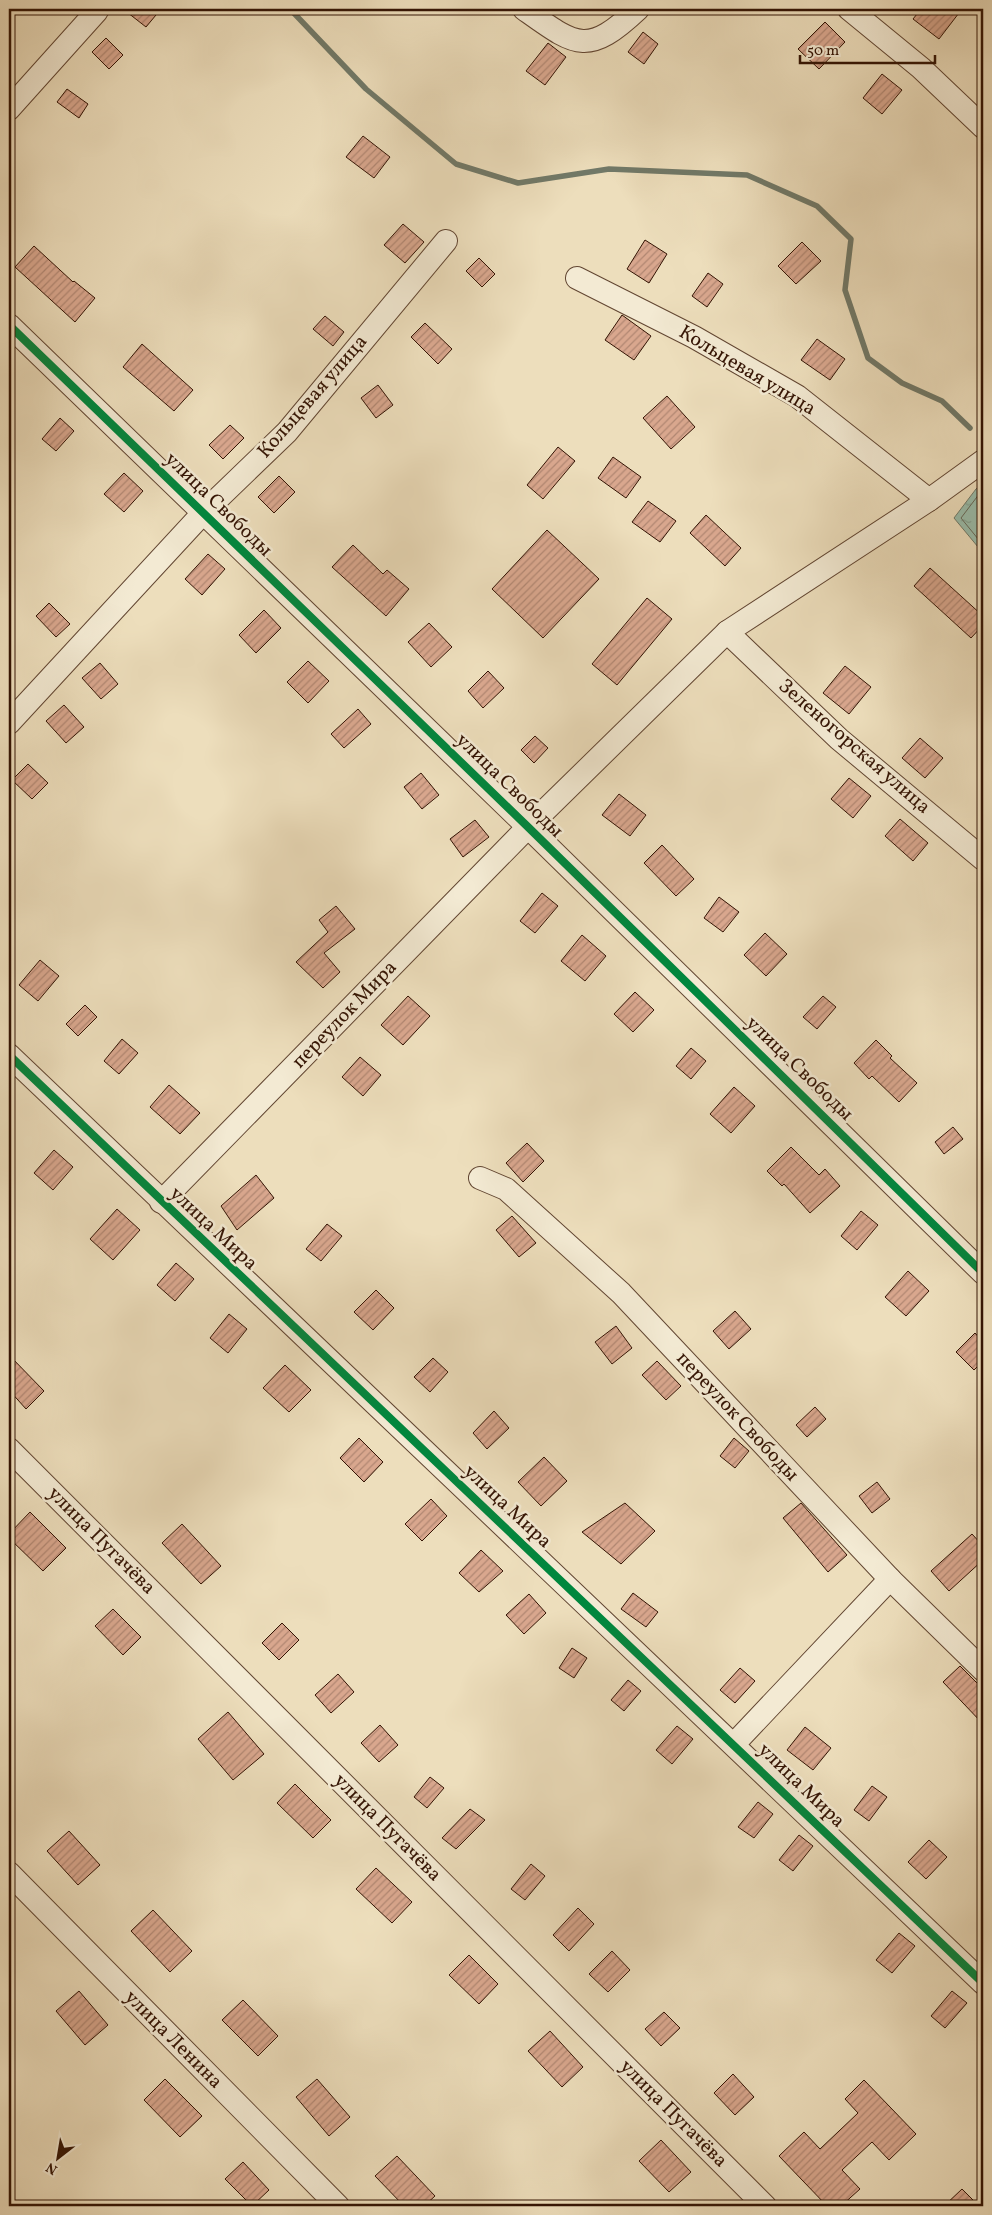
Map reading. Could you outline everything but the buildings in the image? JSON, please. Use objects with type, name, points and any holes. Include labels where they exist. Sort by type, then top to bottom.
[{"type":"street","points":[[524,9],[564,37],[580,42],[594,40],[622,24],[638,9]]},
{"type":"street","points":[[850,9],[921,68],[983,127]]},
{"type":"street","points":[[9,108],[98,11]]},
{"type":"street","name":"Кольцевая улица","points":[[9,722],[202,512],[287,432],[446,240]]},
{"type":"street","name":"Кольцевая улица","points":[[577,278],[694,338],[797,396],[929,500]]},
{"type":"street","name":"улица Свободы","points":[[9,325],[528,827],[983,1273]]},
{"type":"street","name":"переулок Мира","points":[[161,1202],[528,827],[727,632],[929,500],[983,461]]},
{"type":"street","name":"Зеленогорская улица","points":[[727,632],[839,739],[983,859]]},
{"type":"street","name":"улица Мира","points":[[9,1055],[161,1202],[983,1982]]},
{"type":"street","name":"переулок Свободы","points":[[480,1178],[506,1189],[621,1293],[890,1579],[983,1670]]},
{"type":"street","name":"улица Пугачёва","points":[[9,1449],[765,2206]]},
{"type":"street","points":[[734,1744],[890,1579]]},
{"type":"street","name":"улица Ленина","points":[[9,1873],[338,2206]]},
{"type":"water","points":[[983,483],[983,553],[954,518],[976,489]]},
{"type":"waterway","points":[[290,9],[366,89],[456,164],[518,183],[609,169],[747,175],[817,206],[851,239],[845,290],[868,358],[902,383],[942,401],[970,428]]},
{"type":"cycle path","points":[[9,325],[528,827],[983,1273]]},
{"type":"cycle path","points":[[9,1055],[983,1983]]}]
